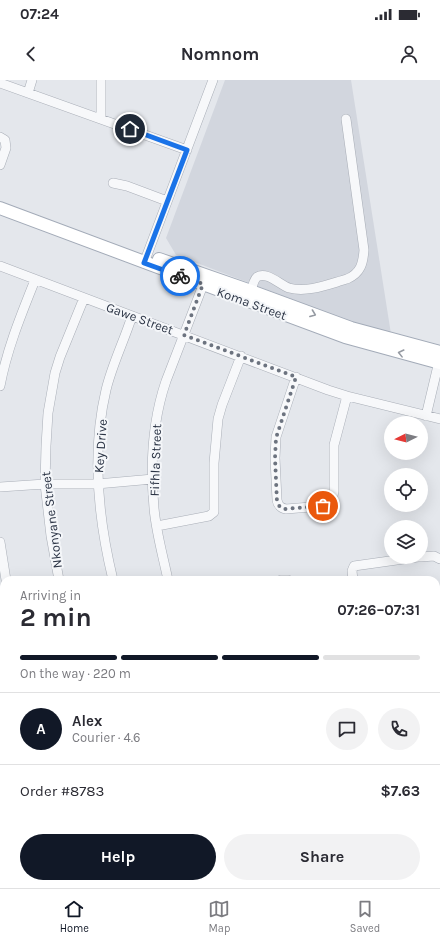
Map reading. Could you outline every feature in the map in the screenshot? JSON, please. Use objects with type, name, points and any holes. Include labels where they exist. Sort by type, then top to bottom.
[{"type":"main road","name":"Koma Street","points":[[0,200],[146,259]]},
{"type":"main road","name":"Koma Street","points":[[0,208],[251,296],[350,339],[440,358]]},
{"type":"street","points":[[28,93],[32,80]]},
{"type":"street","points":[[101,80],[101,119]]},
{"type":"street","points":[[146,259],[213,80]]},
{"type":"street","points":[[0,82],[187,150]]},
{"type":"street","points":[[251,296],[256,279],[259,276],[268,277],[290,288],[304,289],[347,279],[362,267],[364,250],[346,119]]},
{"type":"street","points":[[0,137],[5,140],[7,145],[0,165]]},
{"type":"street","points":[[113,183],[127,186],[167,201]]},
{"type":"street","name":"Gawe Street","points":[[0,266],[347,396],[426,416]]},
{"type":"street","points":[[0,386],[9,347],[35,280]]},
{"type":"street","name":"Fifhla Street","points":[[167,576],[154,508],[152,462],[155,427],[160,398],[205,280]]},
{"type":"street","name":"Nkonyane Street","points":[[58,576],[48,515],[45,484],[48,421],[55,373],[66,341],[84,298]]},
{"type":"street","name":"Key Drive","points":[[111,576],[101,519],[97,484],[99,441],[104,402],[111,374],[132,316]]},
{"type":"street","points":[[157,526],[209,516],[214,512],[214,463],[218,419],[241,356]]},
{"type":"street","points":[[426,416],[440,358]]},
{"type":"street","points":[[296,377],[276,438],[275,458],[277,500],[280,507],[286,509],[323,506],[332,501],[334,491],[334,446],[347,396]]},
{"type":"street","name":"Gawe Street","points":[[428,416],[440,419]]},
{"type":"street","points":[[0,487],[45,484],[97,484],[153,479]]},
{"type":"street","points":[[0,542],[5,576]]},
{"type":"street","points":[[428,556],[434,556],[440,559]]},
{"type":"street","points":[[353,576],[352,569],[356,565],[384,562]]},
{"type":"shaded area","points":[[225,80],[351,80],[391,334],[362,326],[176,255],[166,238]]},
{"type":"way so far","points":[[180,276],[203,284],[184,335],[296,377],[278,429],[275,443],[277,502],[280,507],[284,509],[323,506]]},
{"type":"route","points":[[130,129],[187,150],[144,263],[180,276]]}]
